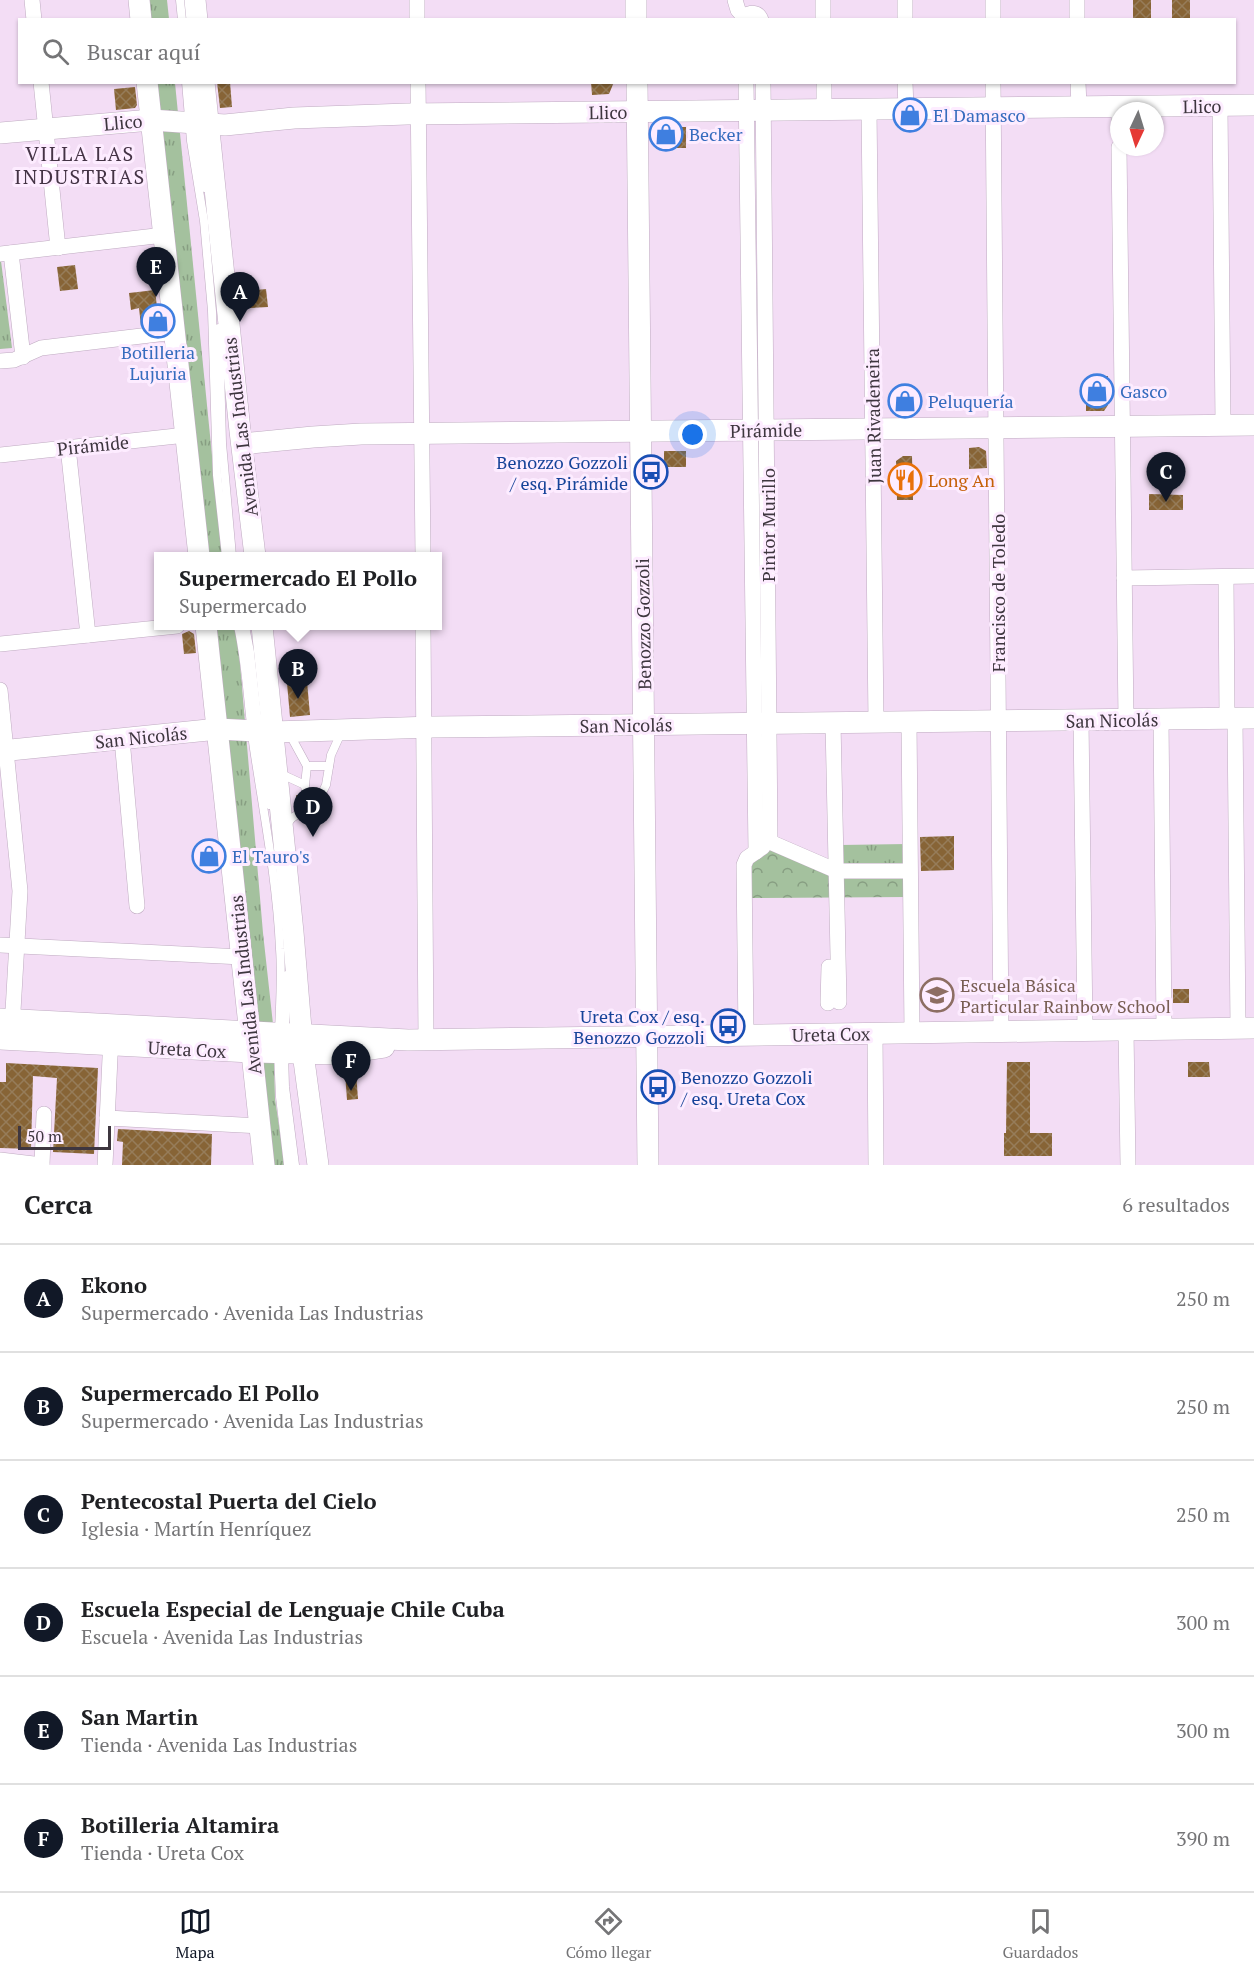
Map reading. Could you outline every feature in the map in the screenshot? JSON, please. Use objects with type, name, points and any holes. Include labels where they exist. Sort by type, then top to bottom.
[{"type":"street","points":[[32,0],[34,18]]},
{"type":"street","points":[[139,0],[141,18]]},
{"type":"street","points":[[195,0],[197,18]]},
{"type":"street","points":[[417,0],[417,18]]},
{"type":"street","points":[[636,0],[636,18]]},
{"type":"street","points":[[735,0],[738,10],[745,18]]},
{"type":"street","points":[[823,0],[823,18]]},
{"type":"street","points":[[904,0],[905,18]]},
{"type":"street","points":[[993,0],[993,18]]},
{"type":"street","points":[[1077,0],[1077,18]]},
{"type":"street","points":[[747,18],[749,14],[754,13],[760,18]]},
{"type":"street","points":[[40,84],[58,248]]},
{"type":"street","points":[[147,84],[199,552]]},
{"type":"street","name":"Avenida Las Industrias","points":[[204,84],[198,124],[255,552]]},
{"type":"street","points":[[418,84],[423,552]]},
{"type":"street","name":"Benozzo Gozzoli","points":[[637,84],[648,1165]]},
{"type":"street","name":"Pintor Murillo","points":[[747,84],[755,110]]},
{"type":"street","name":"Pintor Murillo","points":[[756,852],[761,724],[755,110],[762,84]]},
{"type":"street","points":[[824,84],[824,110]]},
{"type":"street","points":[[905,84],[906,109]]},
{"type":"street","name":"Francisco de Toledo","points":[[993,84],[1001,1032]]},
{"type":"street","points":[[1078,84],[1078,107]]},
{"type":"street","name":"Llico","points":[[1164,107],[1254,105]]},
{"type":"street","points":[[1220,106],[1223,425]]},
{"type":"street","name":"Llico","points":[[0,133],[151,120],[225,125],[294,118],[418,114],[1110,107]]},
{"type":"street","name":"Juan Rivadeneira","points":[[869,109],[876,722]]},
{"type":"street","points":[[1119,156],[1126,720]]},
{"type":"street","points":[[23,357],[5,254],[164,235]]},
{"type":"street","points":[[0,362],[23,357],[41,348],[175,332]]},
{"type":"street","name":"Pirámide","points":[[242,444],[335,435],[1254,425]]},
{"type":"street","name":"Pirámide","points":[[0,455],[186,435]]},
{"type":"street","points":[[68,447],[88,635]]},
{"type":"street","points":[[1124,578],[1254,576]]},
{"type":"street","points":[[1226,577],[1240,719],[1246,1028]]},
{"type":"street","points":[[0,644],[154,628]]},
{"type":"street","name":"Avenida Las Industrias","points":[[206,630],[264,1165]]},
{"type":"street","points":[[262,630],[268,732],[277,772],[283,829],[288,1043],[318,1165]]},
{"type":"street","points":[[417,1040],[424,728],[423,630]]},
{"type":"street","points":[[0,690],[3,751],[20,877],[17,946],[6,1030]]},
{"type":"street","points":[[1161,719],[1164,1029]]},
{"type":"street","name":"San Nicolás","points":[[3,751],[218,729],[268,732],[342,729],[1240,719]]},
{"type":"street","points":[[1081,720],[1085,1030]]},
{"type":"street","points":[[833,723],[834,1003]]},
{"type":"street","points":[[914,723],[909,871],[917,1033]]},
{"type":"street","points":[[914,723],[917,1033]]},
{"type":"street","name":"Pintor Murillo","points":[[746,1035],[744,865],[747,858],[770,842],[761,724]]},
{"type":"street","points":[[122,739],[137,906]]},
{"type":"street","points":[[770,842],[834,870],[909,871]]},
{"type":"street","points":[[0,945],[242,957]]},
{"type":"street","name":"Ureta Cox","points":[[6,1030],[288,1043],[1246,1028]]},
{"type":"street","points":[[1126,1030],[1128,1165]]},
{"type":"street","points":[[875,1033],[876,1165]]},
{"type":"street","points":[[105,1165],[111,1035]]},
{"type":"street","points":[[0,1160],[42,1165],[44,1114]]},
{"type":"street","points":[[107,1118],[260,1126]]},
{"type":"lane","points":[[180,0],[182,18]]},
{"type":"lane","points":[[186,0],[188,18]]},
{"type":"lane","points":[[187,84],[198,124],[193,158],[204,221],[210,289],[217,475],[226,552]]},
{"type":"lane","points":[[193,84],[217,289],[222,443],[232,552]]},
{"type":"lane","points":[[239,630],[268,732],[308,766],[329,766]]},
{"type":"lane","points":[[246,630],[268,732],[274,835],[285,933],[288,1043],[285,1087],[295,1165]]},
{"type":"lane","points":[[320,797],[326,785],[332,755],[342,729]]},
{"type":"lane","points":[[306,794],[308,766]]},
{"type":"lane","points":[[277,772],[305,785]]},
{"type":"lane","points":[[283,829],[303,810]]},
{"type":"lane","points":[[288,1043],[280,1097],[288,1165]]},
{"type":"green space","points":[[145,0],[167,0],[169,18],[147,18]]},
{"type":"green space","points":[[153,84],[175,84],[222,552],[205,552]]},
{"type":"green space","points":[[0,262],[12,348],[0,349]]},
{"type":"green space","points":[[212,630],[235,630],[238,640],[273,1024],[275,1099],[285,1165],[268,1165]]},
{"type":"green space","points":[[907,844],[907,865],[840,866],[840,845]]},
{"type":"green space","points":[[772,845],[833,874],[907,873],[907,897],[748,898],[749,862]]},
{"type":"building","points":[[1133,0],[1151,0],[1151,18],[1133,18]]},
{"type":"building","points":[[1172,0],[1190,0],[1190,18],[1172,18]]},
{"type":"building","points":[[217,84],[230,84],[232,107],[220,108]]},
{"type":"building","points":[[591,84],[613,84],[609,94],[592,95]]},
{"type":"building","points":[[135,87],[137,105],[135,108],[116,110],[114,89]]},
{"type":"building","points":[[660,127],[686,127],[686,148],[660,148]]},
{"type":"building","points":[[75,265],[78,289],[60,291],[57,267]]},
{"type":"building","points":[[266,289],[268,307],[249,308],[247,291]]},
{"type":"building","points":[[155,290],[159,324],[141,326],[139,308],[131,310],[129,293]]},
{"type":"building","name":"Gasco","points":[[1108,376],[1108,405],[1104,411],[1086,411],[1086,377]]},
{"type":"building","points":[[895,389],[915,389],[915,411],[896,411]]},
{"type":"building","points":[[979,447],[986,451],[987,468],[969,469],[969,448]]},
{"type":"building","points":[[664,451],[686,451],[686,467],[664,467]]},
{"type":"building","name":"Long An","points":[[903,456],[912,456],[913,500],[897,500],[896,461]]},
{"type":"building","points":[[1149,494],[1183,495],[1183,510],[1149,510]]},
{"type":"building","points":[[189,631],[194,634],[196,653],[184,654],[182,634]]},
{"type":"building","points":[[307,681],[310,715],[290,717],[287,683]]},
{"type":"building","points":[[312,793],[315,793],[315,800],[321,803],[321,808],[310,809],[304,804],[297,807],[296,795],[307,800]]},
{"type":"building","points":[[954,836],[954,870],[921,871],[920,837]]},
{"type":"building","name":"El Tauro's","points":[[214,844],[217,866],[204,868],[202,845]]},
{"type":"building","points":[[1173,989],[1189,989],[1189,1003],[1173,1003]]},
{"type":"building","points":[[1007,1062],[1030,1062],[1030,1133],[1052,1133],[1052,1156],[1004,1156]]},
{"type":"building","points":[[1188,1062],[1209,1062],[1210,1077],[1188,1077]]},
{"type":"building","points":[[6,1063],[98,1068],[94,1154],[53,1152],[57,1078],[33,1076],[31,1149],[0,1148],[0,1082],[6,1082]]},
{"type":"building","points":[[356,1072],[358,1099],[347,1100],[345,1073]]},
{"type":"building","points":[[118,1129],[212,1134],[211,1165],[122,1165],[123,1142],[117,1141]]},
{"type":"place","name":"El Damasco","points":[[910,115]]},
{"type":"place","name":"Becker","points":[[666,134]]},
{"type":"place","name":"San Martin","points":[[156,297]]},
{"type":"place","name":"Botilleria Lujuria","points":[[158,321]]},
{"type":"place","name":"Ekono","points":[[240,322]]},
{"type":"place","name":"Gasco","points":[[1097,391]]},
{"type":"place","name":"Peluquería","points":[[905,401]]},
{"type":"place","name":"Benozzo Gozzoli / esq. Pirámide","points":[[651,472]]},
{"type":"place","name":"Long An","points":[[905,480]]},
{"type":"place","name":"Pentecostal Puerta del Cielo","points":[[1166,502]]},
{"type":"place","name":"Supermercado El Pollo","points":[[298,699]]},
{"type":"place","name":"Escuela Especial de Lenguaje Chile Cuba","points":[[313,837]]},
{"type":"place","name":"El Tauro's","points":[[209,856]]},
{"type":"place","name":"Escuela Básica Particular Rainbow School","points":[[937,995]]},
{"type":"place","name":"Ureta Cox / esq. Benozzo Gozzoli","points":[[728,1026]]},
{"type":"place","name":"Benozzo Gozzoli / esq. Ureta Cox","points":[[658,1087]]},
{"type":"place","name":"Botilleria Altamira","points":[[351,1091]]},
{"type":"district","name":"VILLA LAS INDUSTRIAS","points":[[80,164]]}]
